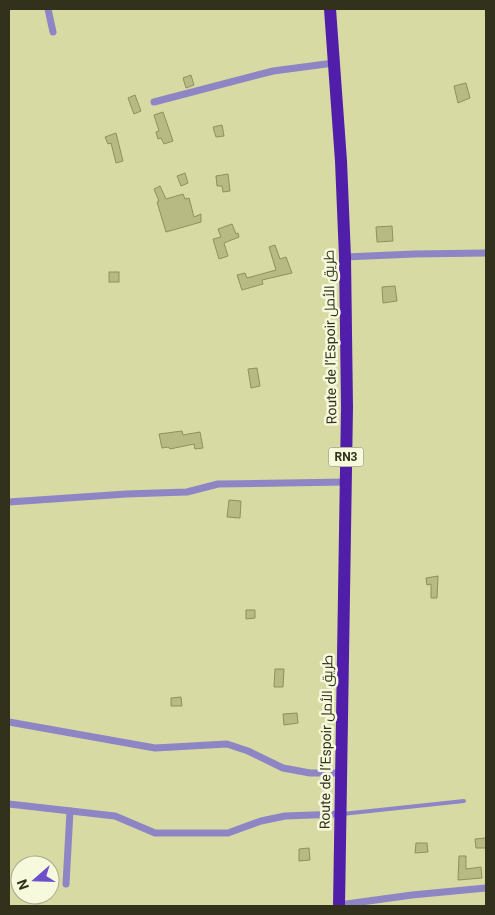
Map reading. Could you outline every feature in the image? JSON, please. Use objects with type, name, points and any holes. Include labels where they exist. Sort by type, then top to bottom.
[{"type":"highway","name":"Route de l’Espoir طريق الأمل","points":[[330,9],[341,161],[345,257],[347,407],[339,906]]},
{"type":"street","points":[[48,9],[53,32]]},
{"type":"street","points":[[154,102],[273,71],[334,64]]},
{"type":"street","points":[[345,257],[486,253]]},
{"type":"street","points":[[9,502],[187,492],[218,484],[346,482]]},
{"type":"street","points":[[9,722],[155,748],[227,744],[284,768],[310,773],[340,773]]},
{"type":"street","points":[[9,804],[115,816],[155,833],[228,833],[261,821],[285,816],[340,814]]},
{"type":"street","points":[[66,884],[70,810]]},
{"type":"street","points":[[339,906],[412,895],[486,888]]},
{"type":"lane","points":[[340,814],[464,801]]},
{"type":"building","points":[[191,75],[194,85],[186,88],[183,78]]},
{"type":"building","points":[[466,83],[470,98],[458,103],[454,86]]},
{"type":"building","points":[[135,95],[141,111],[134,114],[128,98]]},
{"type":"building","points":[[163,112],[173,141],[164,144],[161,138],[158,139],[156,132],[159,131],[154,115]]},
{"type":"building","points":[[222,125],[224,136],[216,137],[213,127]]},
{"type":"building","points":[[116,133],[123,161],[116,163],[111,143],[108,144],[105,137]]},
{"type":"building","points":[[185,173],[188,183],[181,186],[177,176]]},
{"type":"building","points":[[228,174],[230,191],[223,192],[222,186],[217,186],[216,176]]},
{"type":"building","points":[[160,186],[166,199],[183,194],[185,199],[189,198],[194,217],[201,214],[201,222],[166,232],[157,202],[159,201],[154,189]]},
{"type":"building","points":[[232,224],[239,237],[224,243],[228,256],[219,259],[213,239],[221,237],[218,229]]},
{"type":"building","points":[[392,226],[393,241],[377,242],[376,227]]},
{"type":"building","points":[[275,245],[280,259],[286,257],[292,273],[262,280],[263,284],[242,290],[237,275],[245,273],[247,278],[276,270],[269,247]]},
{"type":"building","points":[[109,272],[119,272],[119,282],[109,282]]},
{"type":"building","points":[[395,286],[397,301],[383,303],[382,287]]},
{"type":"building","points":[[257,368],[260,386],[251,388],[248,369]]},
{"type":"building","points":[[182,431],[183,435],[200,432],[203,448],[195,449],[194,444],[170,449],[168,447],[162,448],[159,434]]},
{"type":"building","points":[[229,500],[241,501],[240,518],[227,517]]},
{"type":"building","points":[[438,576],[437,598],[431,598],[431,584],[427,585],[426,578]]},
{"type":"building","points":[[246,610],[255,610],[255,618],[246,619]]},
{"type":"building","points":[[275,669],[284,669],[283,687],[274,687]]},
{"type":"building","points":[[181,697],[182,706],[171,706],[171,698]]},
{"type":"building","points":[[297,713],[298,723],[284,725],[283,714]]},
{"type":"building","points":[[486,838],[486,848],[476,848],[475,839]]},
{"type":"building","points":[[416,843],[427,843],[428,852],[415,853]]},
{"type":"building","points":[[309,848],[310,860],[299,861],[299,849]]},
{"type":"building","points":[[459,856],[466,856],[466,869],[481,867],[482,878],[458,880]]}]
